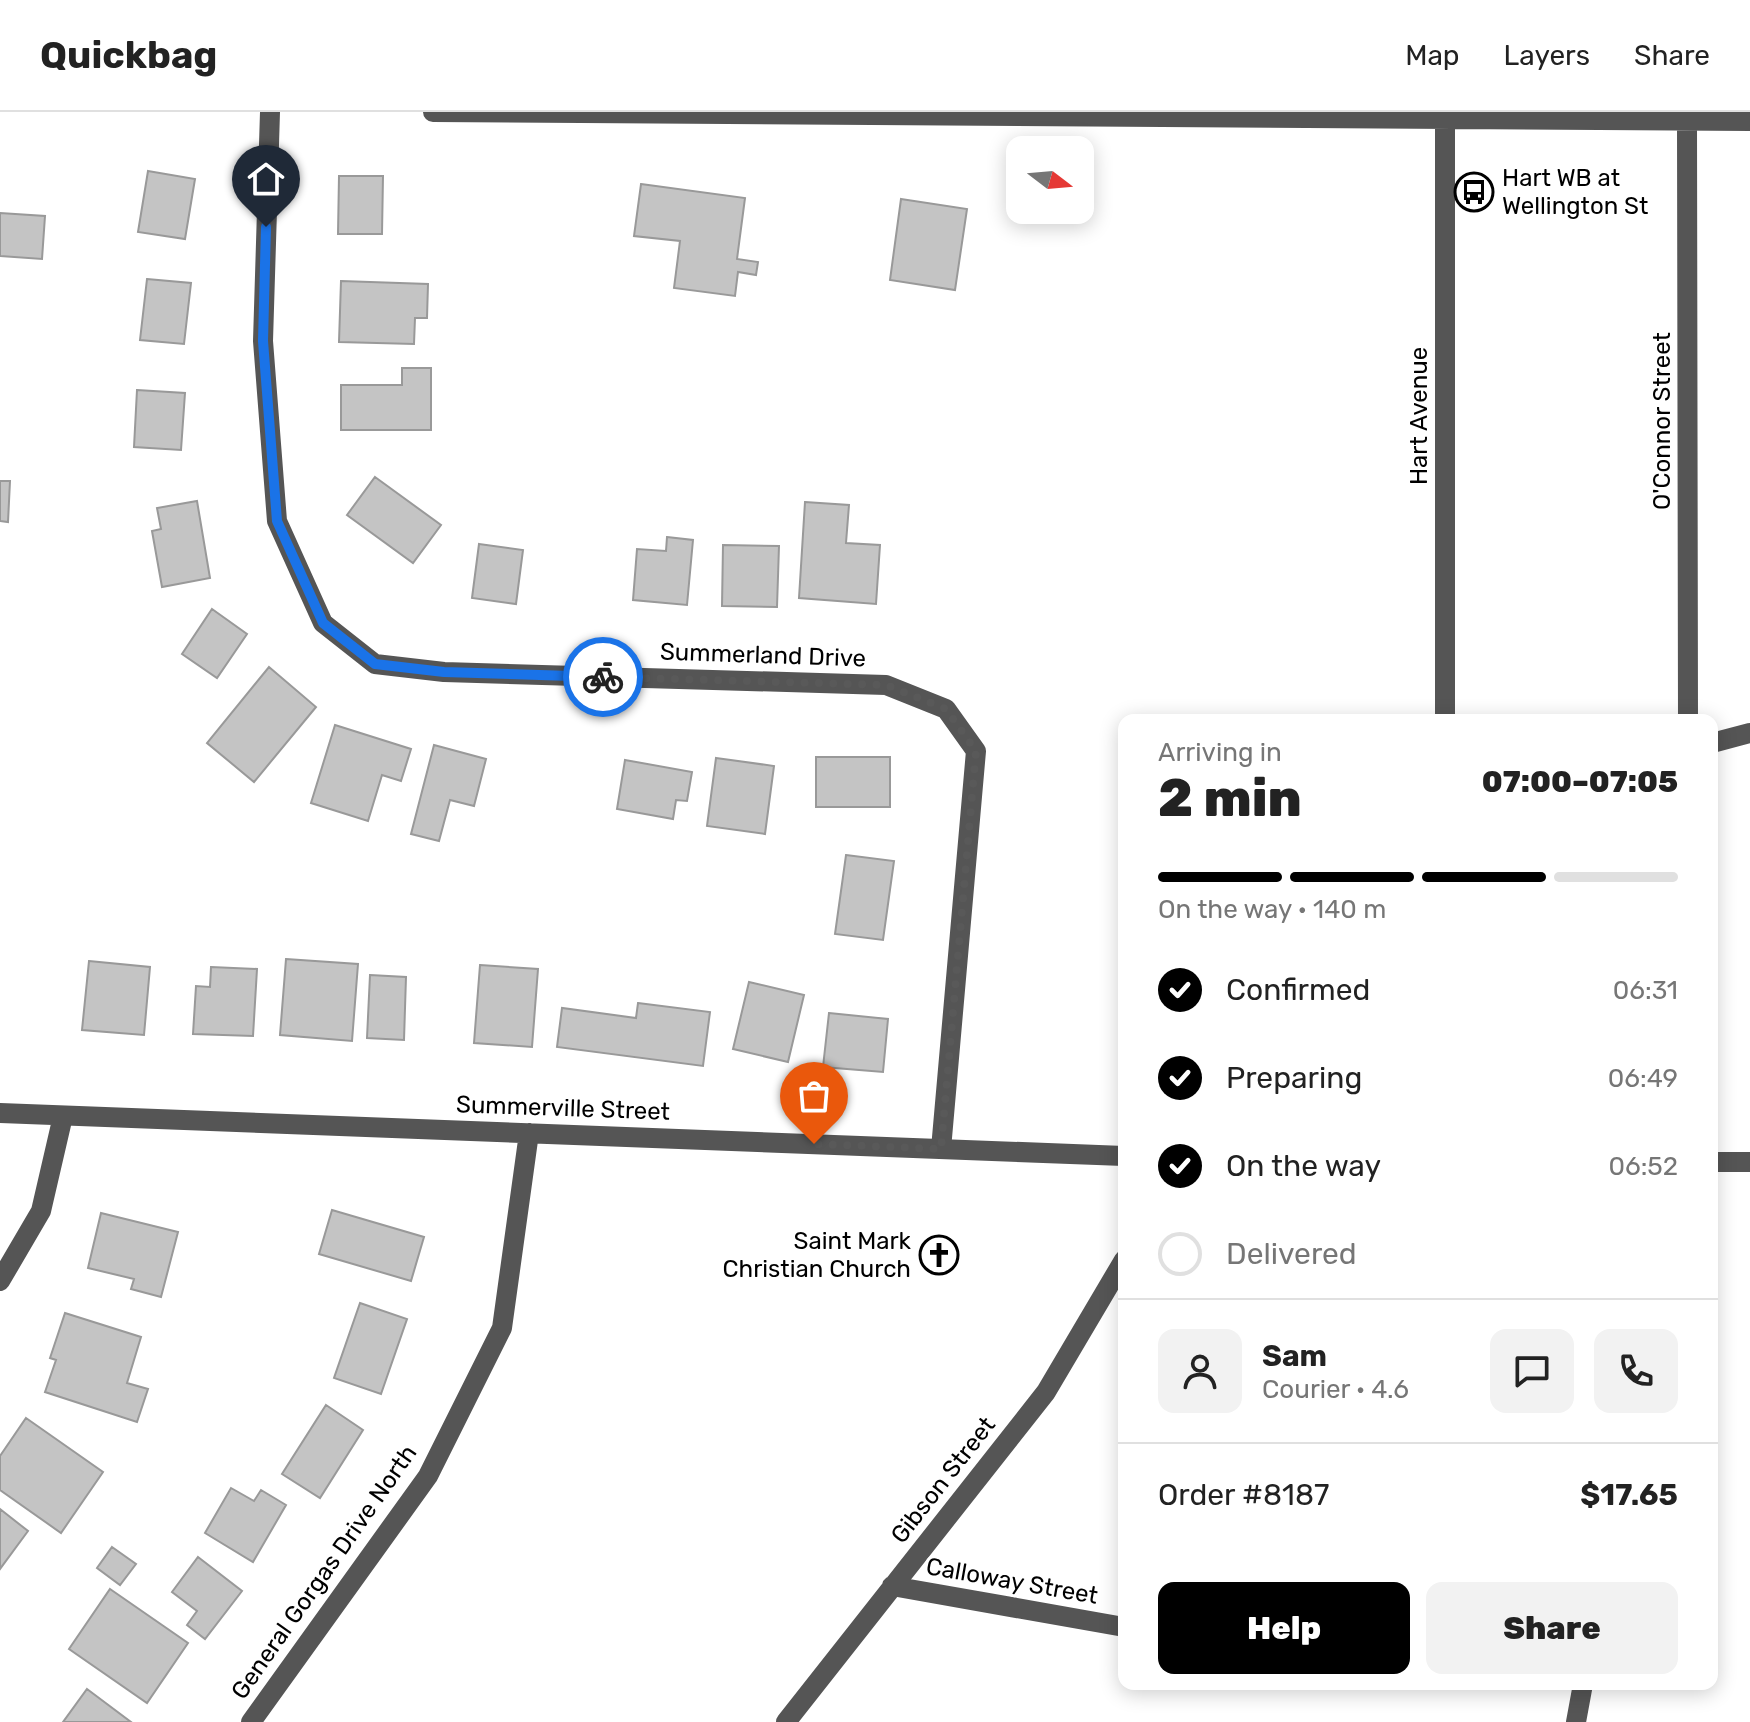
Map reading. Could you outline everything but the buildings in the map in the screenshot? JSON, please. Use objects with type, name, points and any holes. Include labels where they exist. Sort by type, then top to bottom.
[{"type":"street","name":"Summerland Drive","points":[[270,112],[263,341],[277,521],[323,623],[375,664],[444,672],[886,685],[946,709],[976,751],[941,1149]]},
{"type":"street","points":[[433,112],[1750,121]]},
{"type":"street","name":"Hart Avenue","points":[[1445,117],[1445,714]]},
{"type":"street","name":"O'Connor Street","points":[[1687,121],[1688,714]]},
{"type":"street","points":[[1718,741],[1750,733]]},
{"type":"street","name":"Summerville Street","points":[[0,1113],[1118,1156]]},
{"type":"street","points":[[0,1281],[41,1211],[63,1116]]},
{"type":"street","name":"General Gorgas Drive North","points":[[251,1722],[428,1476],[502,1328],[529,1133]]},
{"type":"street","points":[[1718,1162],[1750,1162]]},
{"type":"street","name":"Gibson Street","points":[[786,1722],[1046,1392],[1118,1270]]},
{"type":"street","name":"Calloway Street","points":[[892,1586],[1118,1626]]},
{"type":"street","points":[[1576,1722],[1582,1690]]},
{"type":"way so far","points":[[603,677],[886,685],[946,709],[976,751],[941,1149],[814,1144]]},
{"type":"place","name":"Hart WB at Wellington St","points":[[1474,192]]},
{"type":"place","name":"Saint Mark Christian Church","points":[[939,1255]]},
{"type":"route","points":[[266,227],[263,341],[277,521],[323,623],[375,664],[444,672],[603,677]]}]
